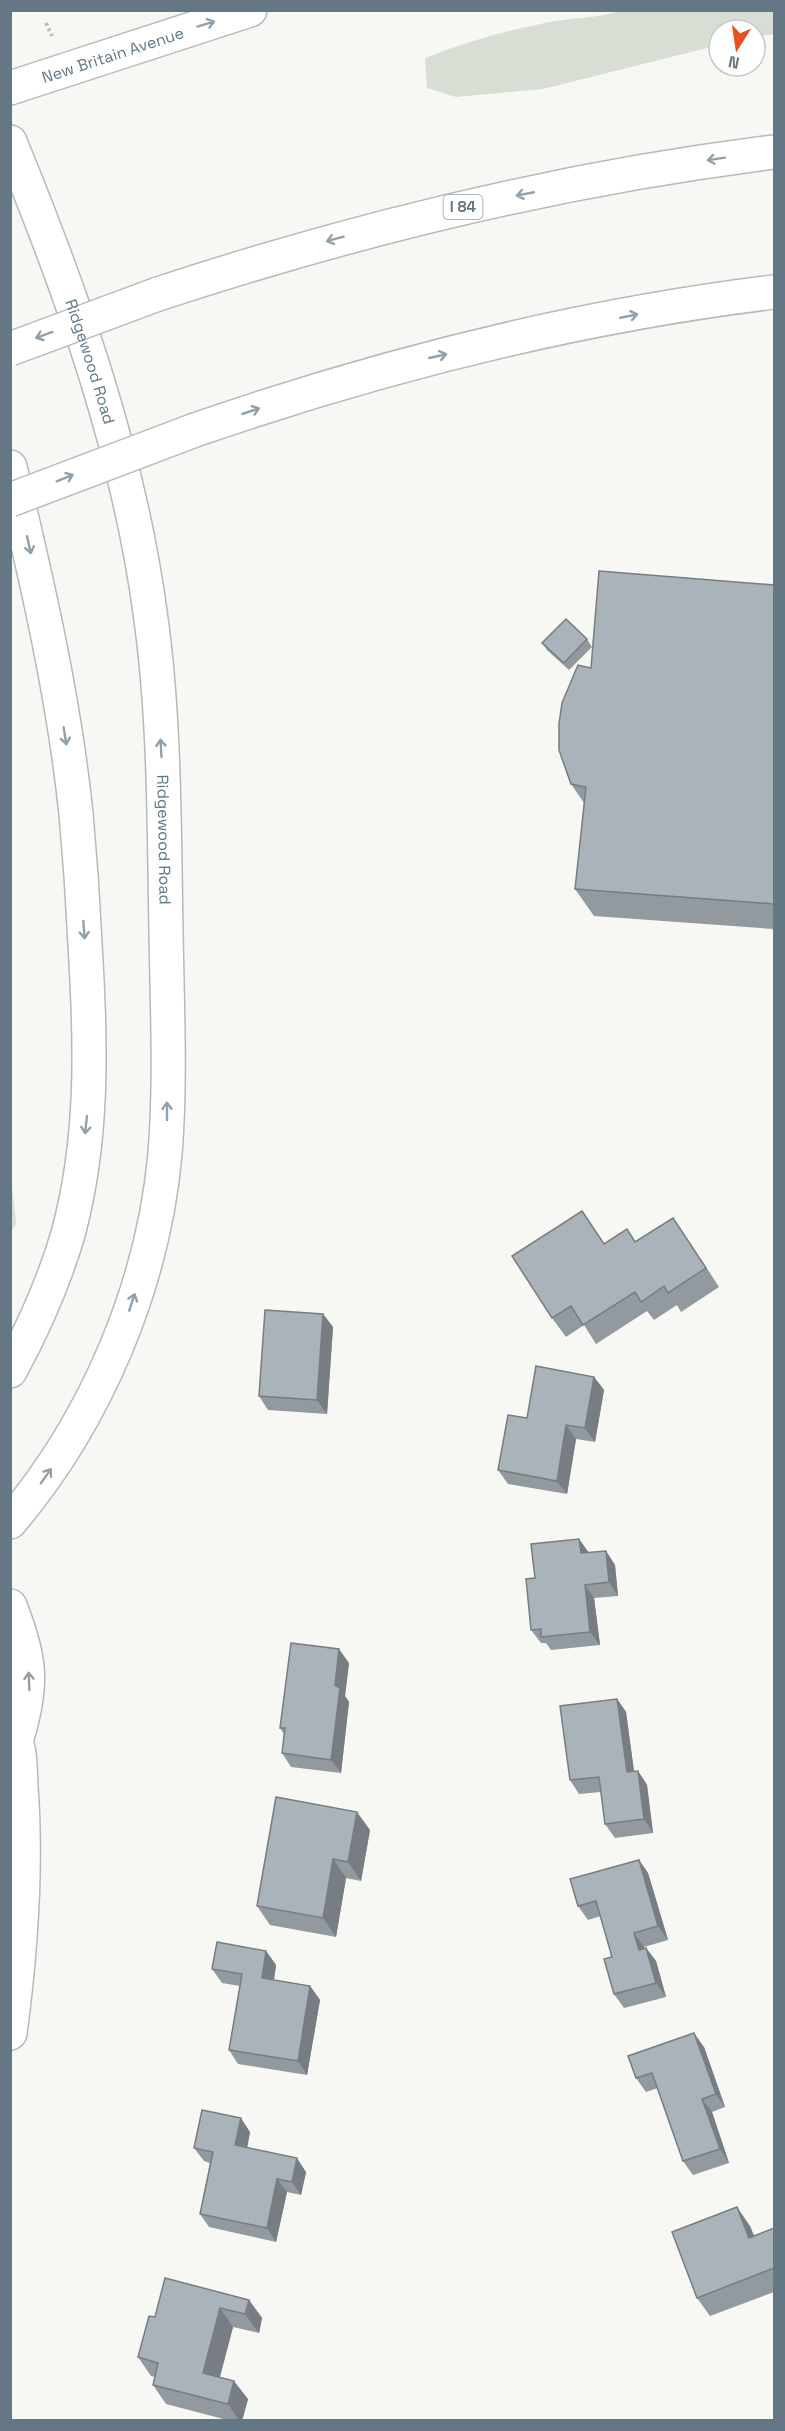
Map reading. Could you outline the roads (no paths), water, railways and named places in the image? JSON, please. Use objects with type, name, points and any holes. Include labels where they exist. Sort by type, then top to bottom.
[{"type":"main road","name":"New Britain Avenue","points":[[10,88],[250,10]]},
{"type":"main road","name":"Ridgewood Road","points":[[10,142],[48,240],[101,392],[132,513],[150,612],[158,696],[164,826],[167,1127],[161,1181],[149,1242],[115,1348],[74,1434],[10,1522]]},
{"type":"main road","name":"I 84","points":[[10,349],[158,294],[323,242],[477,204],[608,177],[774,152]]},
{"type":"main road","points":[[10,500],[195,430],[328,386],[433,357],[594,322],[774,292]]},
{"type":"main road","points":[[10,467],[42,609],[68,753],[83,901],[90,1050],[89,1100],[84,1151],[68,1233],[42,1308],[10,1371]]},
{"type":"main road","points":[[10,1606],[30,1678],[29,1692],[14,1733],[22,1800],[22,1905],[10,2033]]}]
